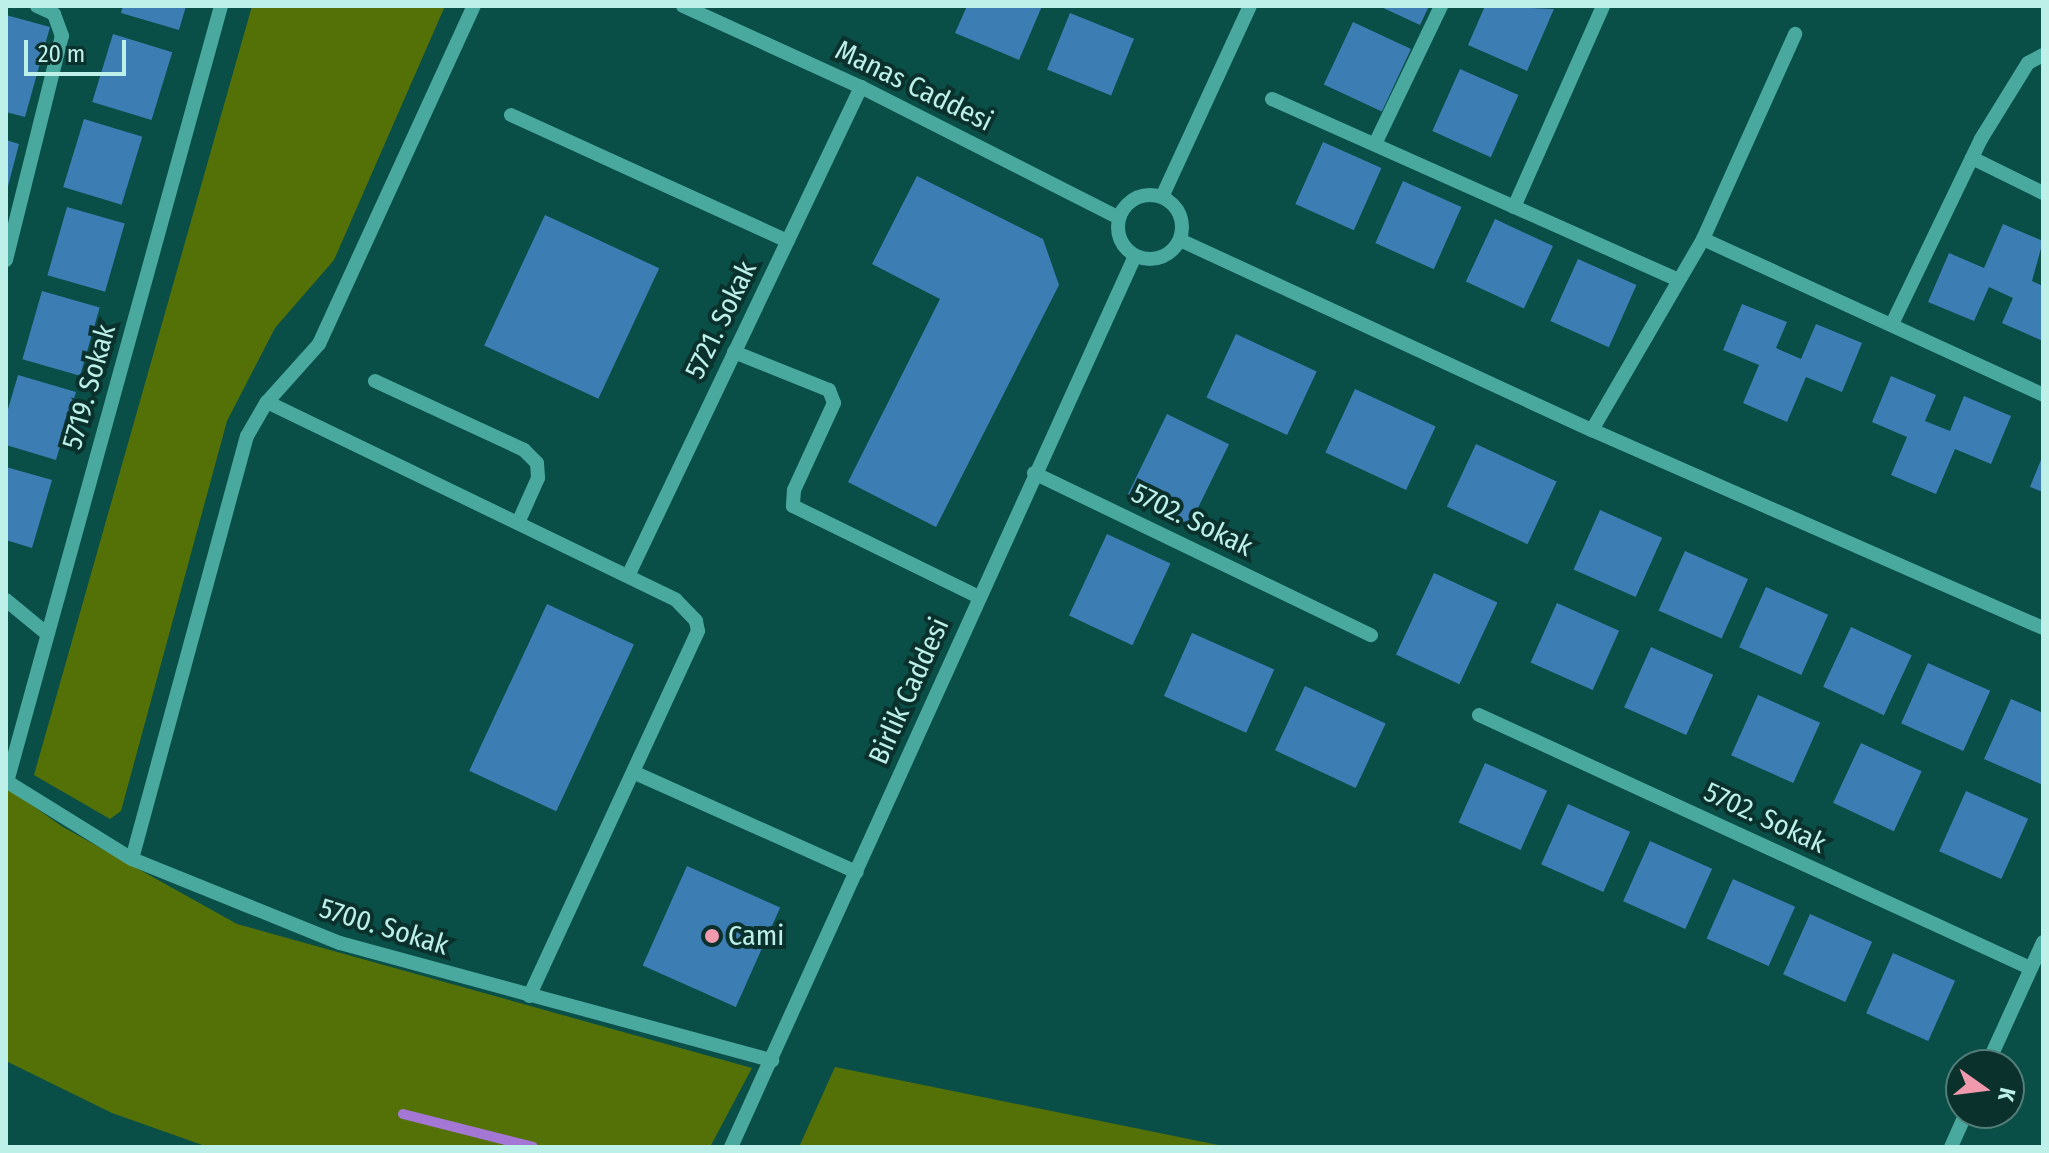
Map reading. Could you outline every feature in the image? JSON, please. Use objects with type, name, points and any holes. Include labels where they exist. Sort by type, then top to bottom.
[{"type":"street","points":[[6,260],[62,36],[54,14],[37,6]]},
{"type":"street","name":"5719. Sokak","points":[[6,782],[221,6]]},
{"type":"street","points":[[132,859],[247,436],[267,402],[319,344],[474,6]]},
{"type":"street","name":"Manas Caddesi","points":[[683,6],[861,87],[1119,218]]},
{"type":"street","points":[[1162,197],[1250,6]]},
{"type":"street","points":[[1375,144],[1441,6]]},
{"type":"street","points":[[1514,207],[1603,6]]},
{"type":"street","points":[[1592,430],[1703,239],[1795,34]]},
{"type":"street","points":[[1892,324],[1972,158],[2028,63],[2043,55]]},
{"type":"street","name":"5721. Sokak","points":[[628,576],[861,87]]},
{"type":"street","points":[[1272,99],[1679,280]]},
{"type":"street","points":[[511,115],[788,241]]},
{"type":"street","points":[[1972,158],[2043,193]]},
{"type":"street","points":[[1162,197],[1182,220],[1180,240],[1157,259],[1135,256],[1121,241],[1119,218],[1132,200],[1162,197]]},
{"type":"street","points":[[1703,239],[2043,395]]},
{"type":"street","points":[[1180,240],[1592,430],[2043,628]]},
{"type":"street","name":"Birlik Caddesi","points":[[731,1147],[1135,256]]},
{"type":"street","points":[[734,352],[829,390],[834,403],[794,490],[793,506],[979,597]]},
{"type":"street","points":[[375,381],[531,456],[538,478],[518,523]]},
{"type":"street","points":[[267,402],[628,576],[688,609],[698,631],[529,996]]},
{"type":"street","name":"5702. Sokak","points":[[1034,473],[1371,635]]},
{"type":"street","points":[[6,600],[46,633]]},
{"type":"street","name":"5702. Sokak","points":[[1479,715],[2030,968]]},
{"type":"street","points":[[633,772],[857,872]]},
{"type":"street","name":"5700. Sokak","points":[[6,782],[132,859],[340,943],[772,1060]]},
{"type":"street","points":[[1994,1049],[2043,942]]},
{"type":"green space","points":[[252,6],[445,6],[334,260],[275,328],[227,421],[121,811],[110,819],[34,775]]},
{"type":"green space","points":[[6,787],[63,827],[237,924],[752,1068],[710,1147],[208,1147],[112,1113],[6,1061]]},
{"type":"green space","points":[[835,1067],[1228,1147],[799,1147]]},
{"type":"building","points":[[123,6],[186,6],[179,30],[121,13]]},
{"type":"building","points":[[967,6],[1042,6],[1019,60],[955,33]]},
{"type":"building","points":[[1379,6],[1429,6],[1420,25]]},
{"type":"building","points":[[1485,6],[1554,9],[1527,71],[1468,45]]},
{"type":"building","points":[[1070,13],[1134,39],[1111,95],[1047,70]]},
{"type":"building","points":[[6,15],[50,27],[25,117],[6,112]]},
{"type":"building","points":[[1353,22],[1411,49],[1382,112],[1324,85]]},
{"type":"building","points":[[113,34],[172,52],[152,120],[92,102]]},
{"type":"building","points":[[1460,69],[1518,95],[1491,157],[1432,131]]},
{"type":"building","points":[[84,119],[142,137],[122,205],[63,187]]},
{"type":"building","points":[[6,140],[19,144],[7,190],[6,190]]},
{"type":"building","points":[[1323,142],[1381,168],[1354,230],[1295,204]]},
{"type":"building","points":[[917,176],[1043,239],[1059,285],[936,527],[848,482],[940,299],[872,264]]},
{"type":"building","points":[[1403,181],[1461,207],[1434,269],[1375,243]]},
{"type":"building","points":[[67,207],[125,224],[105,292],[47,275]]},
{"type":"building","points":[[545,215],[659,268],[598,399],[484,346]]},
{"type":"building","points":[[1495,219],[1553,246],[1524,309],[1466,282]]},
{"type":"building","points":[[2003,224],[2043,241],[2032,281],[2043,286],[2043,341],[2002,323],[2013,298],[1989,287],[1974,321],[1928,302],[1949,253],[1984,268]]},
{"type":"building","points":[[1578,259],[1636,285],[1609,347],[1550,321]]},
{"type":"building","points":[[42,291],[100,308],[80,376],[22,359]]},
{"type":"building","points":[[1742,304],[1787,322],[1776,348],[1801,359],[1816,324],[1862,343],[1842,392],[1806,377],[1787,422],[1743,403],[1759,365],[1723,350]]},
{"type":"building","points":[[1236,334],[1317,372],[1287,435],[1206,397]]},
{"type":"building","points":[[18,375],[76,392],[56,460],[6,445],[6,416]]},
{"type":"building","points":[[1891,376],[1936,395],[1925,421],[1950,431],[1964,396],[2011,416],[1991,464],[1955,449],[1936,494],[1891,475],[1907,437],[1872,422]]},
{"type":"building","points":[[1355,389],[1436,427],[1406,490],[1325,452]]},
{"type":"building","points":[[1167,414],[1229,444],[1190,525],[1128,495]]},
{"type":"building","points":[[1476,444],[1557,482],[1528,544],[1447,507]]},
{"type":"building","points":[[2043,455],[2043,492],[2030,487]]},
{"type":"building","points":[[6,467],[52,480],[32,548],[6,540]]},
{"type":"building","points":[[1600,510],[1662,538],[1636,597],[1574,569]]},
{"type":"building","points":[[1107,534],[1170,564],[1132,645],[1069,616]]},
{"type":"building","points":[[1685,551],[1748,579],[1722,638],[1659,610]]},
{"type":"building","points":[[1434,573],[1497,603],[1459,684],[1396,655]]},
{"type":"building","points":[[1766,587],[1828,615],[1801,675],[1739,647]]},
{"type":"building","points":[[1557,603],[1619,631],[1593,690],[1531,662]]},
{"type":"building","points":[[547,604],[634,645],[556,811],[469,771]]},
{"type":"building","points":[[1851,627],[1912,655],[1884,715],[1823,687]]},
{"type":"building","points":[[1192,633],[1274,670],[1246,733],[1164,696]]},
{"type":"building","points":[[1651,647],[1713,675],[1686,735],[1624,707]]},
{"type":"building","points":[[1928,663],[1990,691],[1963,751],[1901,723]]},
{"type":"building","points":[[1305,686],[1386,724],[1356,788],[1275,750]]},
{"type":"building","points":[[1758,695],[1820,723],[1793,783],[1731,755]]},
{"type":"building","points":[[2011,699],[2043,713],[2043,785],[1984,759]]},
{"type":"building","points":[[1861,743],[1922,771],[1894,831],[1833,803]]},
{"type":"building","points":[[1485,763],[1547,791],[1521,850],[1459,822]]},
{"type":"building","points":[[1966,791],[2028,819],[2001,879],[1939,851]]},
{"type":"building","points":[[1568,804],[1630,832],[1603,892],[1541,864]]},
{"type":"building","points":[[1650,841],[1712,869],[1685,929],[1623,901]]},
{"type":"building","name":"Cami","points":[[687,866],[780,907],[736,1007],[643,966]]},
{"type":"building","points":[[1733,879],[1795,907],[1769,966],[1707,938]]},
{"type":"building","points":[[1810,914],[1872,942],[1845,1002],[1783,974]]},
{"type":"building","points":[[1893,953],[1955,981],[1928,1041],[1866,1013]]},
{"type":"waterway","points":[[403,1114],[533,1147]]},
{"type":"place","name":"Cami","points":[[712,936]]}]
